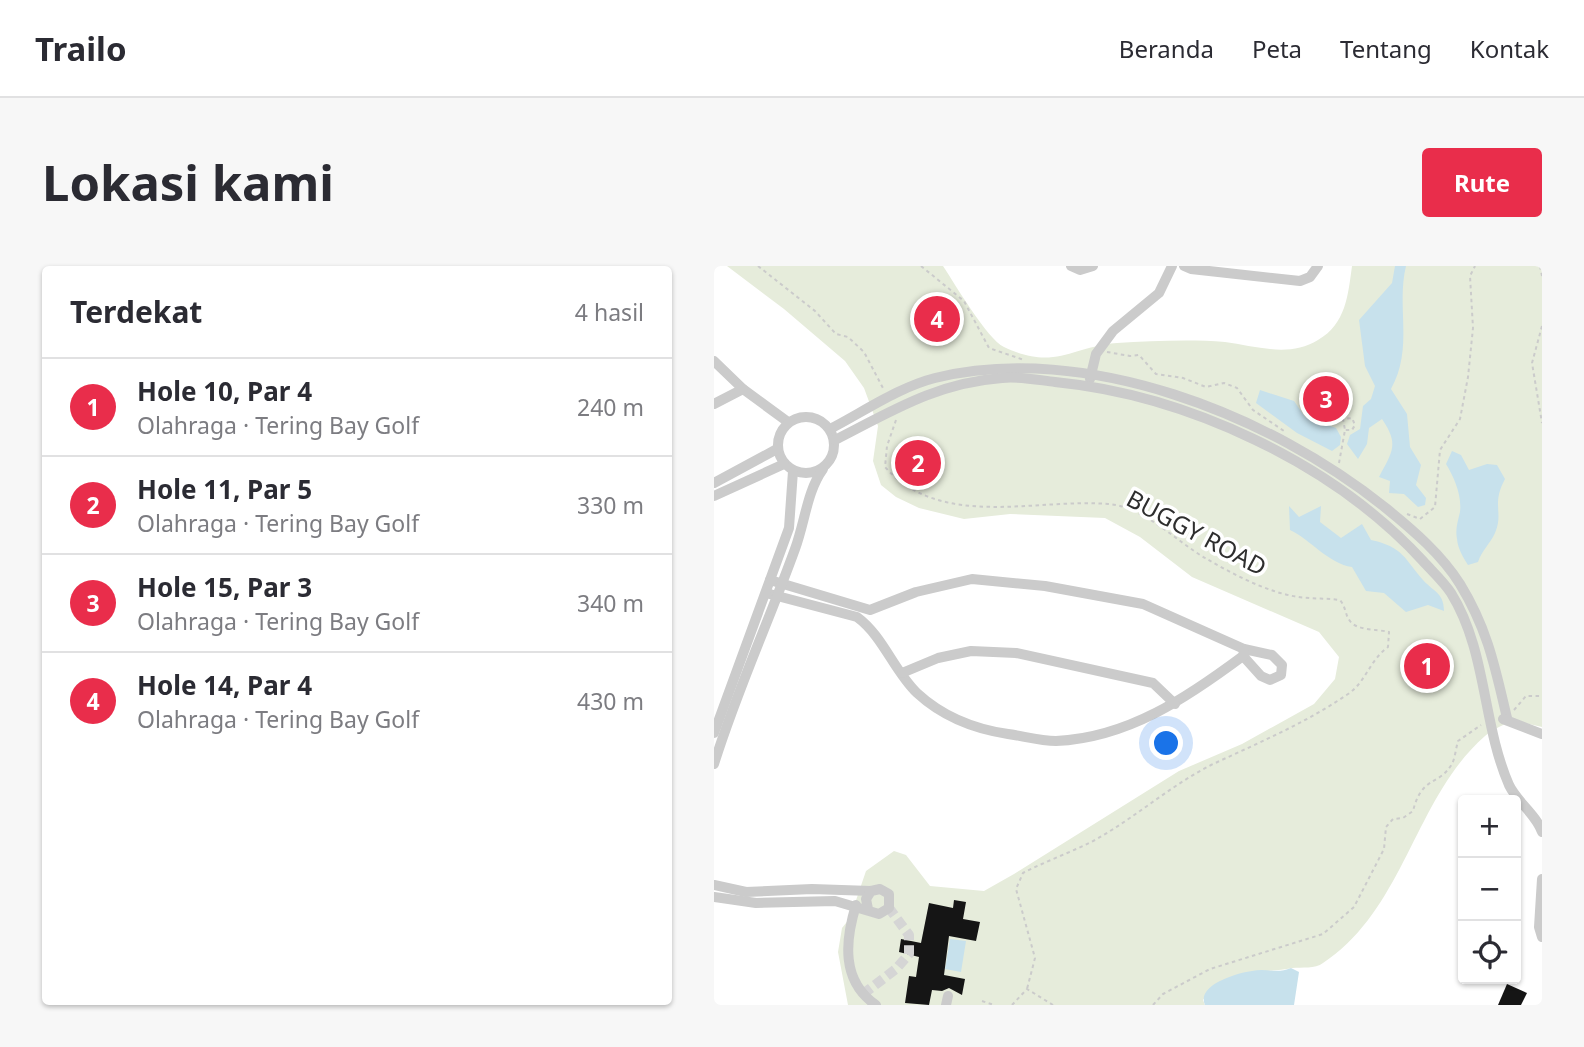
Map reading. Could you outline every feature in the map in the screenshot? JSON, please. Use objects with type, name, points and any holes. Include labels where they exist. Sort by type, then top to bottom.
[{"type":"street","points":[[1071,266],[1080,270],[1094,266]]},
{"type":"street","points":[[1090,380],[1098,351],[1113,331],[1160,293],[1172,266]]},
{"type":"street","points":[[1184,266],[1191,269],[1245,270],[1300,281],[1310,277],[1318,266]]},
{"type":"street","points":[[714,361],[743,389],[788,422]]},
{"type":"street","points":[[833,434],[888,399],[933,379],[1015,367],[1090,380],[1232,414],[1285,441],[1355,483],[1415,532],[1459,582],[1486,629],[1507,718]]},
{"type":"street","points":[[833,434],[895,410],[935,390],[981,380],[1005,377],[1090,380],[1233,429],[1278,452],[1345,494],[1406,543],[1450,591],[1472,635],[1490,721],[1510,786],[1542,832]]},
{"type":"street","points":[[714,404],[743,389]]},
{"type":"street","points":[[714,733],[789,528],[789,467],[777,449],[779,434],[788,422],[803,416],[818,418],[833,434],[833,456],[815,480],[800,537],[738,691],[714,764]]},
{"type":"street","points":[[714,483],[777,449]]},
{"type":"street","points":[[714,496],[789,467],[809,474],[823,468]]},
{"type":"street","points":[[766,593],[857,617],[868,627],[916,692],[950,718],[983,730],[1055,741],[1108,731],[1175,704],[1244,652],[1143,604],[1045,586],[972,579],[916,592],[870,610],[770,580]]},
{"type":"street","points":[[902,673],[938,659],[971,651],[1016,653],[1153,683],[1175,704]]},
{"type":"street","points":[[1490,721],[1507,718],[1542,734]]},
{"type":"street","points":[[1542,878],[1539,927],[1542,937]]},
{"type":"street","points":[[714,885],[775,897],[835,901],[856,905],[879,914],[889,908],[889,894],[880,889],[812,889],[775,897],[756,904],[714,897]]},
{"type":"street","points":[[868,909],[866,900],[871,891]]},
{"type":"street","points":[[856,905],[847,951],[848,965],[863,994],[876,1005]]},
{"type":"path","points":[[758,266],[815,311],[836,334],[848,337],[864,352],[888,399]]},
{"type":"path","points":[[921,266],[964,301],[989,348],[1034,360]]},
{"type":"path","points":[[1401,511],[1420,519],[1435,507],[1440,450],[1460,419],[1468,377],[1473,328],[1470,276],[1475,266]]},
{"type":"path","points":[[1540,266],[1542,276]]},
{"type":"path","points":[[1542,326],[1532,363],[1542,423]]},
{"type":"path","points":[[1098,351],[1139,355],[1156,374],[1183,377],[1206,387],[1224,383],[1237,388],[1254,410],[1294,437]]},
{"type":"path","name":"BUGGY ROAD","points":[[895,410],[897,415],[887,446],[885,467],[897,481],[920,493],[970,506],[1110,503],[1136,513],[1205,558],[1250,581],[1298,597],[1340,600],[1350,621],[1361,628],[1389,632],[1388,647],[1374,658],[1361,684],[1350,693],[1284,733],[1212,765],[1170,789],[1094,840],[1023,873],[1016,889],[1035,958],[1027,989]]},
{"type":"path","points":[[1345,430],[1339,464],[1346,469]]},
{"type":"path","points":[[1507,718],[1526,696],[1542,696]]},
{"type":"path","points":[[1153,1005],[1163,994],[1210,969],[1323,934],[1354,907],[1384,849],[1386,827],[1394,819],[1403,818],[1413,811],[1418,792],[1453,762],[1458,741],[1490,721]]},
{"type":"path","points":[[1012,1005],[1027,989],[1053,1005]]},
{"type":"path","points":[[982,1001],[994,1005]]},
{"type":"green space","points":[[727,266],[943,266],[980,323],[997,342],[1022,354],[1050,357],[1101,345],[1157,341],[1212,341],[1284,350],[1296,348],[1318,340],[1335,326],[1344,308],[1352,266],[1542,266],[1542,727],[1512,720],[1485,736],[1461,761],[1441,790],[1392,884],[1373,913],[1351,940],[1320,965],[1231,977],[1211,990],[1203,1000],[1205,1005],[848,1005],[838,952],[842,928],[850,918],[866,871],[894,851],[906,855],[930,886],[984,891],[1179,771],[1242,744],[1314,704],[1335,679],[1339,657],[1319,632],[1192,577],[1140,537],[1105,518],[1010,514],[964,519],[919,508],[896,497],[881,485],[873,461],[878,426],[864,388],[845,361],[784,309]]},
{"type":"water","points":[[1395,266],[1406,266],[1403,281],[1402,358],[1391,389],[1407,414],[1410,447],[1421,465],[1416,485],[1426,498],[1425,505],[1418,507],[1404,494],[1389,493],[1390,481],[1379,477],[1392,448],[1391,435],[1382,419],[1369,428],[1367,444],[1358,459],[1347,444],[1350,435],[1360,429],[1363,406],[1371,399],[1375,386],[1365,366],[1359,320],[1392,283]]},
{"type":"water","points":[[1260,390],[1294,401],[1305,417],[1336,428],[1341,437],[1340,445],[1332,451],[1297,433],[1256,403]]},
{"type":"water","points":[[1452,451],[1461,455],[1469,470],[1487,464],[1497,465],[1505,479],[1499,495],[1495,533],[1478,562],[1468,565],[1456,535],[1460,512],[1459,493],[1446,464]]},
{"type":"water","points":[[1289,506],[1299,517],[1321,506],[1320,522],[1341,538],[1362,524],[1371,540],[1390,546],[1402,554],[1440,596],[1444,611],[1428,605],[1406,612],[1384,593],[1366,591],[1352,567],[1328,557],[1290,530]]},
{"type":"water","points":[[950,939],[966,941],[961,972],[945,969]]},
{"type":"water","points":[[1291,968],[1299,972],[1294,1005],[1205,1005],[1206,992],[1228,977],[1252,971],[1281,971]]},
{"type":"building","points":[[954,900],[966,902],[963,919],[980,922],[976,941],[949,936],[944,975],[965,979],[962,995],[949,988],[942,991],[932,990],[929,1005],[905,1003],[909,976],[916,977],[919,957],[899,952],[901,939],[921,943],[929,903],[953,908]]},
{"type":"building","points":[[1507,984],[1527,993],[1521,1005],[1498,1005]]},
{"type":"tunnel","points":[[863,994],[896,969],[909,954],[909,935],[889,908]]},
{"type":"place","name":"Hole 14, Par 4","points":[[937,319]]},
{"type":"place","name":"Hole 15, Par 3","points":[[1326,399]]},
{"type":"place","name":"Hole 11, Par 5","points":[[918,463]]},
{"type":"place","name":"Hole 10, Par 4","points":[[1427,666]]}]
